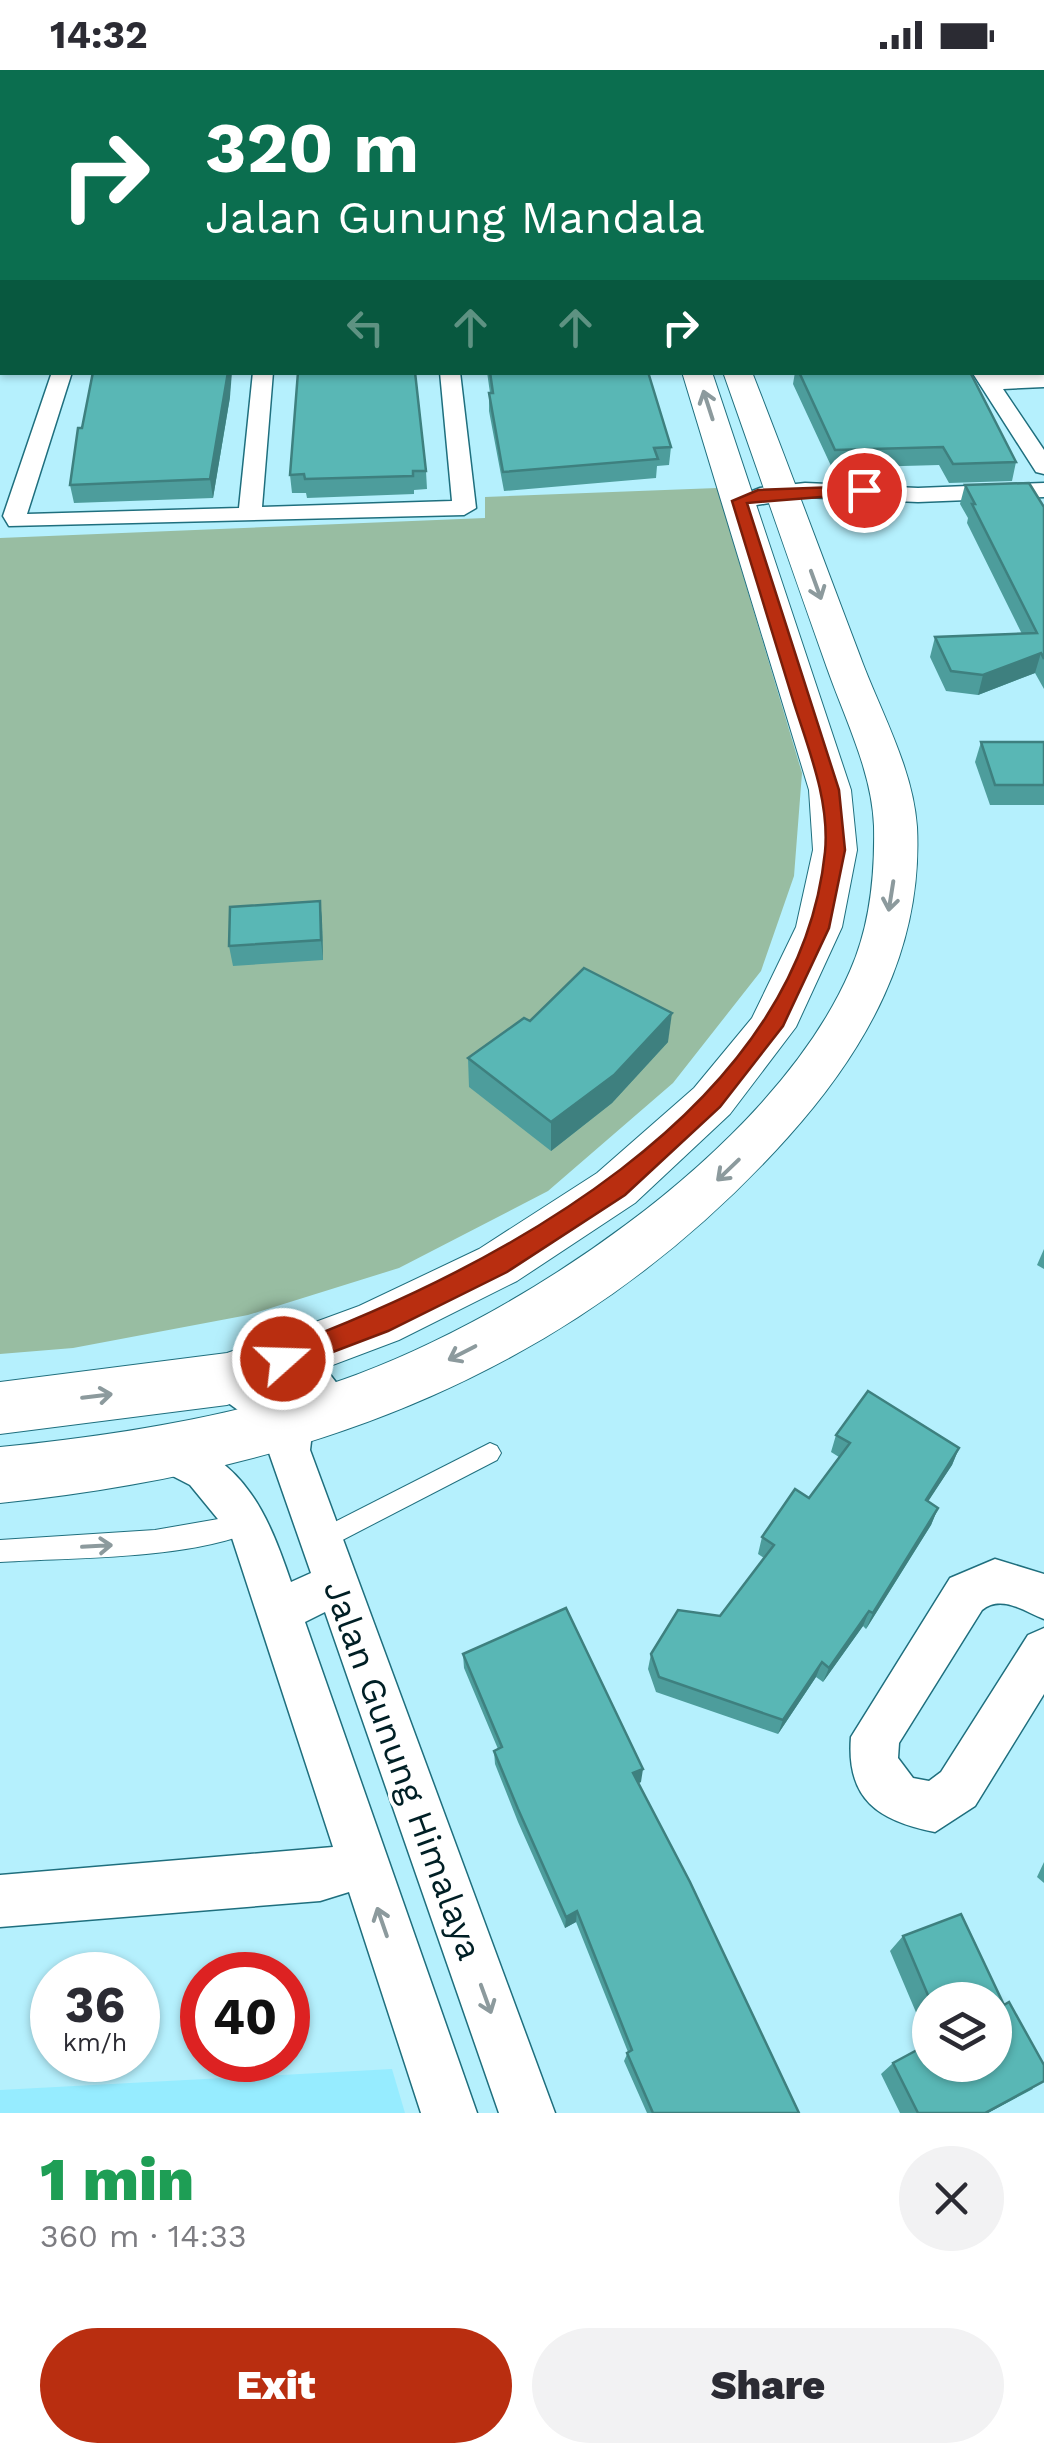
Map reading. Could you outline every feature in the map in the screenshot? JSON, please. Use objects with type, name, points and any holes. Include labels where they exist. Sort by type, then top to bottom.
[{"type":"street","points":[[61,375],[15,516],[18,521],[464,508],[450,375]]},
{"type":"street","points":[[250,515],[263,375]]},
{"type":"street","points":[[0,1474],[172,1454],[313,1416],[410,1379],[537,1315],[666,1230],[762,1137],[828,1056],[876,965],[894,891],[892,797],[762,488],[699,375]]},
{"type":"street","points":[[0,1408],[227,1379],[379,1324],[498,1265],[616,1188],[712,1101],[772,1026],[819,928],[835,850],[830,790],[739,375]]},
{"type":"street","points":[[985,378],[1044,381]]},
{"type":"street","points":[[985,378],[1044,467]]},
{"type":"street","points":[[762,488],[871,504],[916,495],[1044,490]]},
{"type":"street","points":[[311,1350],[304,1370],[318,1395],[313,1416]]},
{"type":"street","points":[[227,1379],[313,1416]]},
{"type":"street","name":"Jalan Gunung Himalaya","points":[[313,1416],[289,1450],[527,2113]]},
{"type":"street","name":"Jalan Gunung Himalaya","points":[[172,1454],[205,1471],[249,1524],[449,2113]]},
{"type":"street","points":[[278,1611],[328,1562]]},
{"type":"street","points":[[1044,1597],[1002,1578],[982,1580],[966,1594],[875,1737],[873,1765],[899,1800],[935,1807],[958,1789],[1044,1651]]},
{"type":"street","points":[[0,1900],[320,1876],[362,1863]]},
{"type":"lane","points":[[328,1562],[490,1453]]},
{"type":"lane","points":[[0,1551],[146,1543],[204,1536],[249,1524]]},
{"type":"shaded area","points":[[392,2069],[405,2113],[0,2113],[0,2090],[180,2080],[310,2082],[310,2073]]},
{"type":"green space","points":[[717,488],[802,773],[794,876],[761,971],[673,1083],[548,1191],[399,1268],[248,1315],[73,1348],[0,1354],[0,538],[485,518],[485,497]]},
{"type":"building","points":[[92,375],[227,375],[210,479],[70,485],[78,428],[82,428]]},
{"type":"building","points":[[298,375],[415,375],[426,471],[413,471],[413,476],[305,479],[304,474],[290,475]]},
{"type":"building","points":[[490,375],[649,375],[671,447],[654,448],[658,459],[503,472],[489,393],[493,393]]},
{"type":"building","points":[[800,375],[972,375],[1016,462],[953,464],[943,447],[835,450]]},
{"type":"building","points":[[1029,483],[1044,507],[1044,659],[1041,653],[983,675],[951,671],[935,637],[1037,633],[965,485]]},
{"type":"building","points":[[981,742],[1044,742],[1044,785],[995,785]]},
{"type":"building","points":[[320,901],[321,940],[229,946],[230,907]]},
{"type":"building","points":[[584,968],[672,1013],[614,1075],[551,1122],[468,1058],[524,1018],[530,1021]]},
{"type":"building","points":[[868,1391],[959,1448],[926,1500],[938,1508],[873,1613],[869,1611],[829,1668],[822,1662],[783,1720],[659,1677],[651,1654],[678,1610],[720,1616],[774,1545],[762,1537],[795,1489],[809,1498],[850,1443],[836,1435]]},
{"type":"building","points":[[566,1608],[643,1769],[633,1773],[690,1882],[799,2113],[653,2113],[627,2053],[632,2050],[577,1911],[566,1917],[518,1809],[494,1751],[502,1747],[463,1654]]},
{"type":"building","points":[[961,1914],[993,1982],[922,1982],[903,1936]]},
{"type":"building","points":[[1012,2007],[1044,2065],[1044,2081],[985,2113],[918,2113],[893,2063],[912,2053],[912,2082],[1012,2082]]},
{"type":"route","points":[[283,1359],[379,1324],[498,1265],[616,1188],[712,1101],[772,1026],[819,928],[835,850],[830,790],[739,501],[758,494],[864,490]]}]
